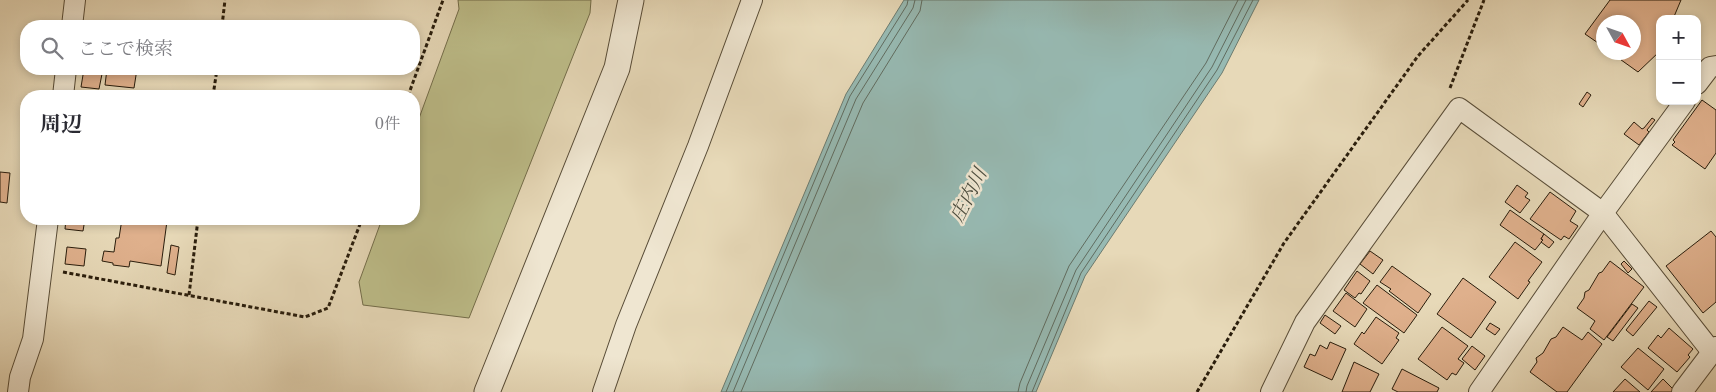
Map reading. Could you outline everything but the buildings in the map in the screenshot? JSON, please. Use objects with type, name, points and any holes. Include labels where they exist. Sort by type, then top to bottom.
[{"type":"street","points":[[73,20],[75,0]]},
{"type":"street","points":[[487,392],[617,68],[631,0]]},
{"type":"street","points":[[603,392],[626,325],[698,146],[752,0]]},
{"type":"street","points":[[1701,79],[1710,67],[1716,66]]},
{"type":"street","points":[[64,90],[65,75]]},
{"type":"street","points":[[1479,392],[1603,213],[1682,105]]},
{"type":"street","points":[[1271,392],[1306,322],[1459,108],[1603,213],[1714,349],[1682,392]]},
{"type":"street","points":[[18,392],[20,377],[33,339],[47,225]]},
{"type":"path","points":[[223,20],[225,0]]},
{"type":"path","points":[[420,64],[443,0]]},
{"type":"path","points":[[1197,392],[1284,243],[1418,56],[1468,0]]},
{"type":"path","points":[[1459,108],[1449,91],[1484,0]]},
{"type":"path","points":[[214,90],[216,75]]},
{"type":"path","points":[[410,90],[416,75]]},
{"type":"path","points":[[189,295],[197,225]]},
{"type":"path","points":[[42,268],[305,317],[328,308],[360,225]]},
{"type":"green space","points":[[458,0],[591,0],[590,13],[469,318],[363,305],[359,282],[380,225],[420,225],[420,116],[459,9]]},
{"type":"water","name":"庄内川","points":[[904,0],[1259,0],[1222,73],[1085,276],[1036,392],[721,392],[846,94]]}]
